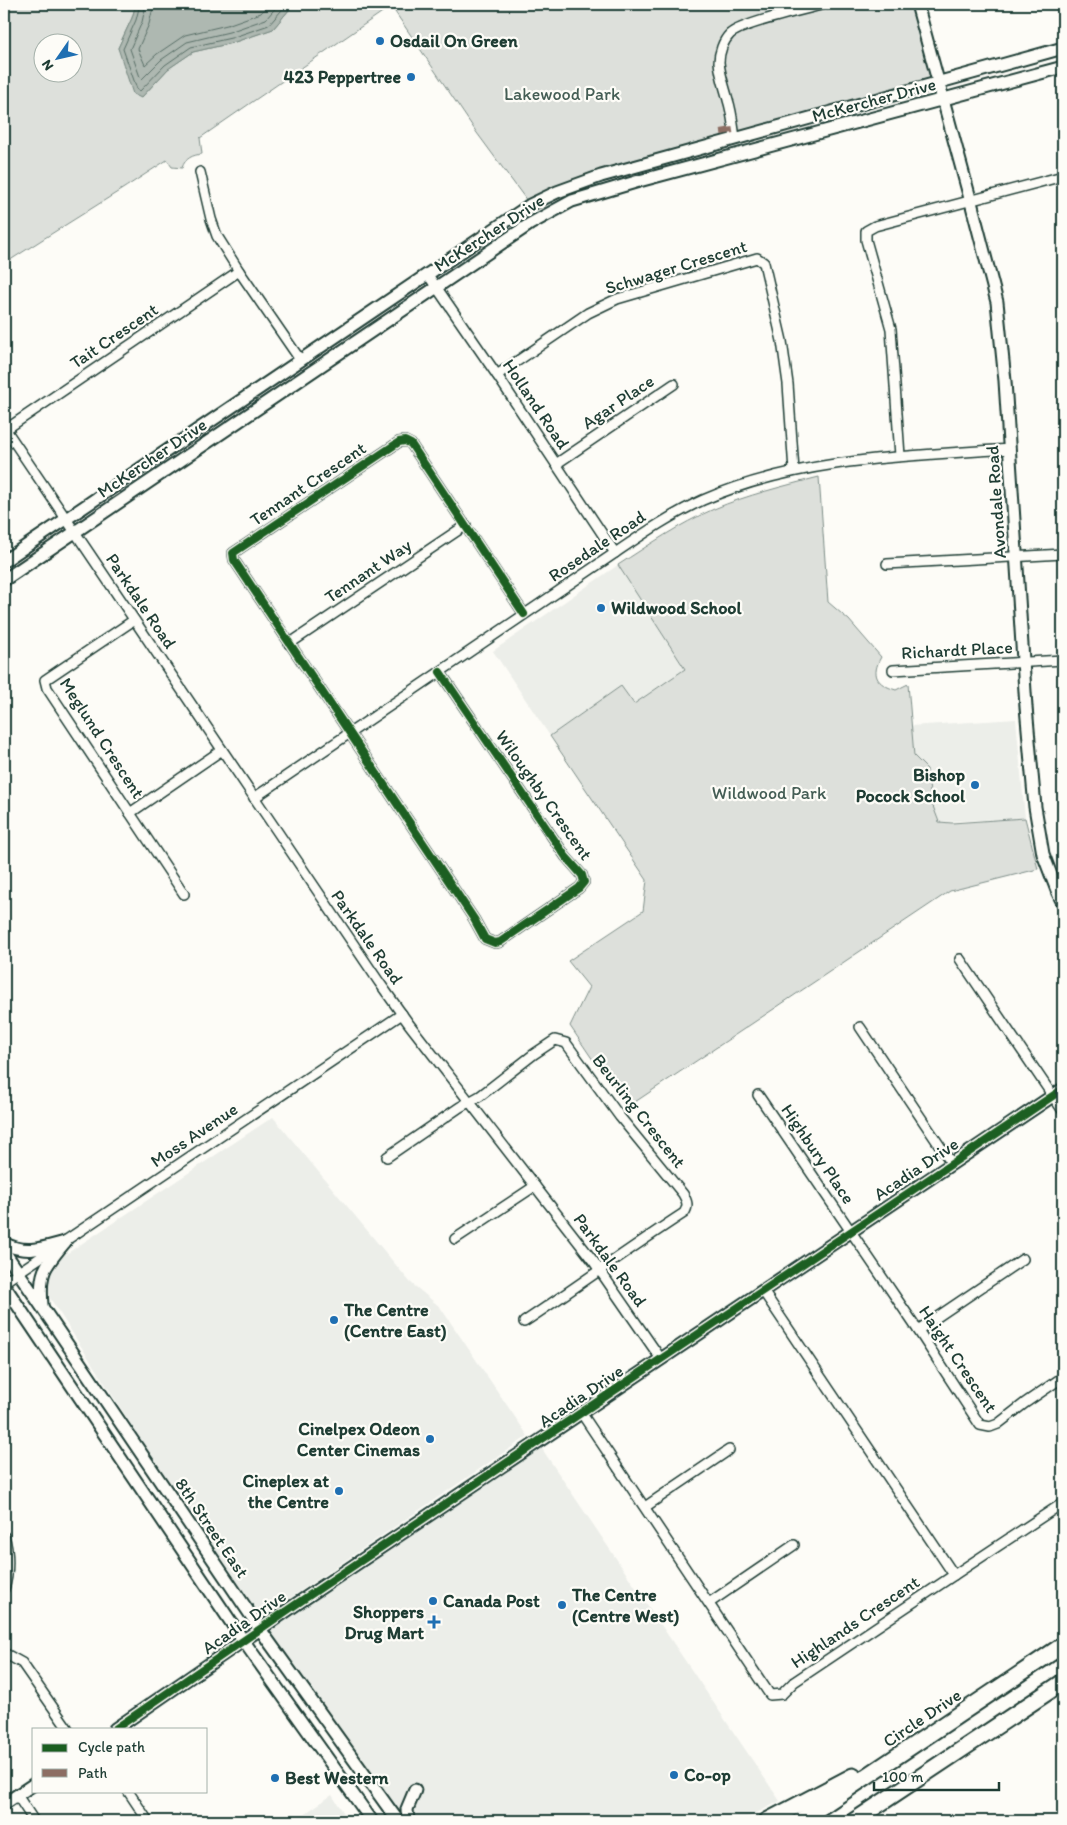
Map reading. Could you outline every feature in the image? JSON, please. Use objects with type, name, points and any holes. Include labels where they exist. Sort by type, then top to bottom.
[{"type":"highway","name":"Circle Drive","points":[[800,1821],[1063,1645]]},
{"type":"highway","points":[[854,1821],[1063,1682]]},
{"type":"highway","points":[[767,1821],[958,1716]]},
{"type":"highway","points":[[865,1821],[880,1810],[888,1799]]},
{"type":"main road","name":"Avondale Road","points":[[916,4],[997,302],[1010,449],[1023,662],[1037,823],[1043,854],[1063,903]]},
{"type":"main road","name":"McKercher Drive","points":[[4,561],[530,205],[557,192],[601,176],[1063,48]]},
{"type":"main road","name":"McKercher Drive","points":[[4,580],[530,224],[572,201],[639,180],[1063,67]]},
{"type":"main road","name":"Acadia Drive","points":[[116,1728],[243,1640],[1063,1089]]},
{"type":"main road","points":[[4,1243],[23,1250],[39,1249],[65,1242]]},
{"type":"main road","points":[[42,1307],[40,1283],[43,1273],[49,1261],[65,1242]]},
{"type":"main road","name":"8th Street East","points":[[4,1251],[260,1629],[398,1821]]},
{"type":"main road","name":"8th Street East","points":[[4,1284],[243,1640],[372,1821]]},
{"type":"main road","points":[[4,1804],[32,1785]]},
{"type":"main road","points":[[408,1821],[407,1809],[414,1790]]},
{"type":"street","points":[[735,138],[729,102],[719,63],[720,53],[725,42],[731,34],[739,29],[825,4]]},
{"type":"street","points":[[200,172],[217,236],[301,361]]},
{"type":"street","points":[[900,456],[891,329],[866,240],[866,231],[874,226],[971,202],[1063,176]]},
{"type":"street","name":"Schwager Crescent","points":[[497,375],[588,313],[617,300],[757,258],[764,263],[782,342],[788,384],[794,470]]},
{"type":"street","name":"Tait Crescent","points":[[66,518],[5,428],[239,271]]},
{"type":"street","name":"Holland Road","points":[[428,275],[615,553]]},
{"type":"street","name":"Agar Place","points":[[556,464],[674,384]]},
{"type":"street","name":"Tennant Crescent","points":[[349,734],[234,560],[233,553],[243,546],[399,442],[405,441],[411,444],[524,614]]},
{"type":"street","name":"Rosedale Road","points":[[254,798],[664,520],[703,500],[794,470],[840,462],[1010,449]]},
{"type":"street","name":"Parkdale Road","points":[[66,518],[402,1014],[600,1270],[661,1359]]},
{"type":"street","name":"Tennant Way","points":[[289,644],[466,525]]},
{"type":"street","points":[[888,564],[1063,554]]},
{"type":"street","name":"Meglund Crescent","points":[[134,620],[45,680],[47,688],[130,813],[222,750]]},
{"type":"street","name":"Richardt Place","points":[[894,670],[1063,660]]},
{"type":"street","name":"Wiloughby Crescent","points":[[349,734],[474,918],[485,939],[495,943],[500,942],[579,888],[584,882],[582,875],[566,857],[440,672]]},
{"type":"street","points":[[130,813],[184,894]]},
{"type":"street","points":[[960,959],[1063,1111]]},
{"type":"street","name":"Moss Avenue","points":[[4,1284],[18,1272],[402,1014]]},
{"type":"street","points":[[860,1027],[952,1164]]},
{"type":"street","name":"Beurling Crescent","points":[[470,1102],[555,1040],[566,1043],[620,1117],[683,1194],[688,1203],[684,1213],[609,1262],[600,1270]]},
{"type":"street","name":"Highbury Place","points":[[758,1095],[850,1231]]},
{"type":"street","points":[[386,1157],[470,1102]]},
{"type":"street","points":[[456,1239],[535,1186]]},
{"type":"street","name":"Haight Crescent","points":[[850,1231],[980,1425],[990,1427],[998,1424],[1025,1402],[1063,1377]]},
{"type":"street","points":[[918,1330],[1023,1259]]},
{"type":"street","points":[[524,1322],[600,1270]]},
{"type":"street","points":[[763,1291],[954,1575],[1063,1503]]},
{"type":"street","name":"Highlands Crescent","points":[[582,1414],[770,1695],[782,1694],[794,1682],[954,1575]]},
{"type":"street","points":[[645,1507],[729,1450]]},
{"type":"street","points":[[4,1536],[6,1542],[7,1578],[4,1589]]},
{"type":"street","points":[[709,1602],[794,1545]]},
{"type":"street","points":[[4,1654],[22,1662],[67,1728]]},
{"type":"street","points":[[129,1792],[148,1821]]},
{"type":"street","points":[[17,1796],[34,1821]]},
{"type":"shaded area","name":"Wildwood School","points":[[618,565],[685,669],[634,704],[621,687],[550,736],[493,651]]},
{"type":"shaded area","name":"Bishop Pocock School","points":[[1016,719],[1025,818],[939,822],[931,801],[927,769],[914,756],[910,726]]},
{"type":"shaded area","points":[[273,1117],[410,1282],[440,1307],[528,1436],[255,1622],[251,1611],[48,1295],[46,1281],[57,1260]]},
{"type":"shaded area","points":[[538,1443],[780,1801],[741,1821],[400,1821],[260,1629]]},
{"type":"shaded area","points":[[332,1795],[349,1821],[294,1821]]},
{"type":"green space","name":"Lakewood Park","points":[[4,4],[136,4],[132,18],[118,48],[141,98],[168,69],[193,52],[232,43],[273,29],[294,4],[917,4],[938,82],[601,176],[530,205],[477,133],[391,6],[200,138],[202,154],[190,158],[182,168],[172,167],[167,160],[4,264]]},
{"type":"green space","name":"Wildwood Park","points":[[819,477],[828,602],[849,620],[881,657],[876,669],[877,678],[880,682],[896,690],[908,684],[914,756],[927,769],[931,801],[939,822],[952,823],[1025,818],[1038,869],[950,891],[629,1106],[570,1026],[589,987],[568,961],[643,911],[647,880],[550,736],[621,686],[634,704],[685,669],[618,565],[676,528],[714,509],[752,495]]},
{"type":"water","points":[[136,4],[294,4],[273,29],[232,43],[193,52],[168,69],[141,98],[133,94],[118,48],[132,18]]},
{"type":"marked path","points":[[721,132],[733,130]]},
{"type":"cycle path","points":[[440,672],[566,857],[582,875],[584,882],[579,888],[500,942],[495,943],[485,939],[474,919],[234,560],[233,553],[399,442],[405,441],[411,444],[524,614]]},
{"type":"cycle path","points":[[116,1728],[295,1605],[1063,1089]]},
{"type":"place","name":"Osdail On Green","points":[[380,41]]},
{"type":"place","name":"423 Peppertree","points":[[411,77]]},
{"type":"place","name":"Wildwood School","points":[[601,608]]},
{"type":"place","name":"Bishop Pocock School","points":[[975,785]]},
{"type":"place","name":"The Centre (Centre East)","points":[[334,1320]]},
{"type":"place","name":"Cinelpex Odeon Center Cinemas","points":[[430,1439]]},
{"type":"place","name":"Cineplex at the Centre","points":[[339,1491]]},
{"type":"place","name":"Canada Post","points":[[433,1601]]},
{"type":"place","name":"The Centre (Centre West)","points":[[562,1605]]},
{"type":"place","name":"Shoppers Drug Mart","points":[[434,1622]]},
{"type":"place","name":"Co-op","points":[[674,1775]]},
{"type":"place","name":"Best Western","points":[[275,1778]]}]
